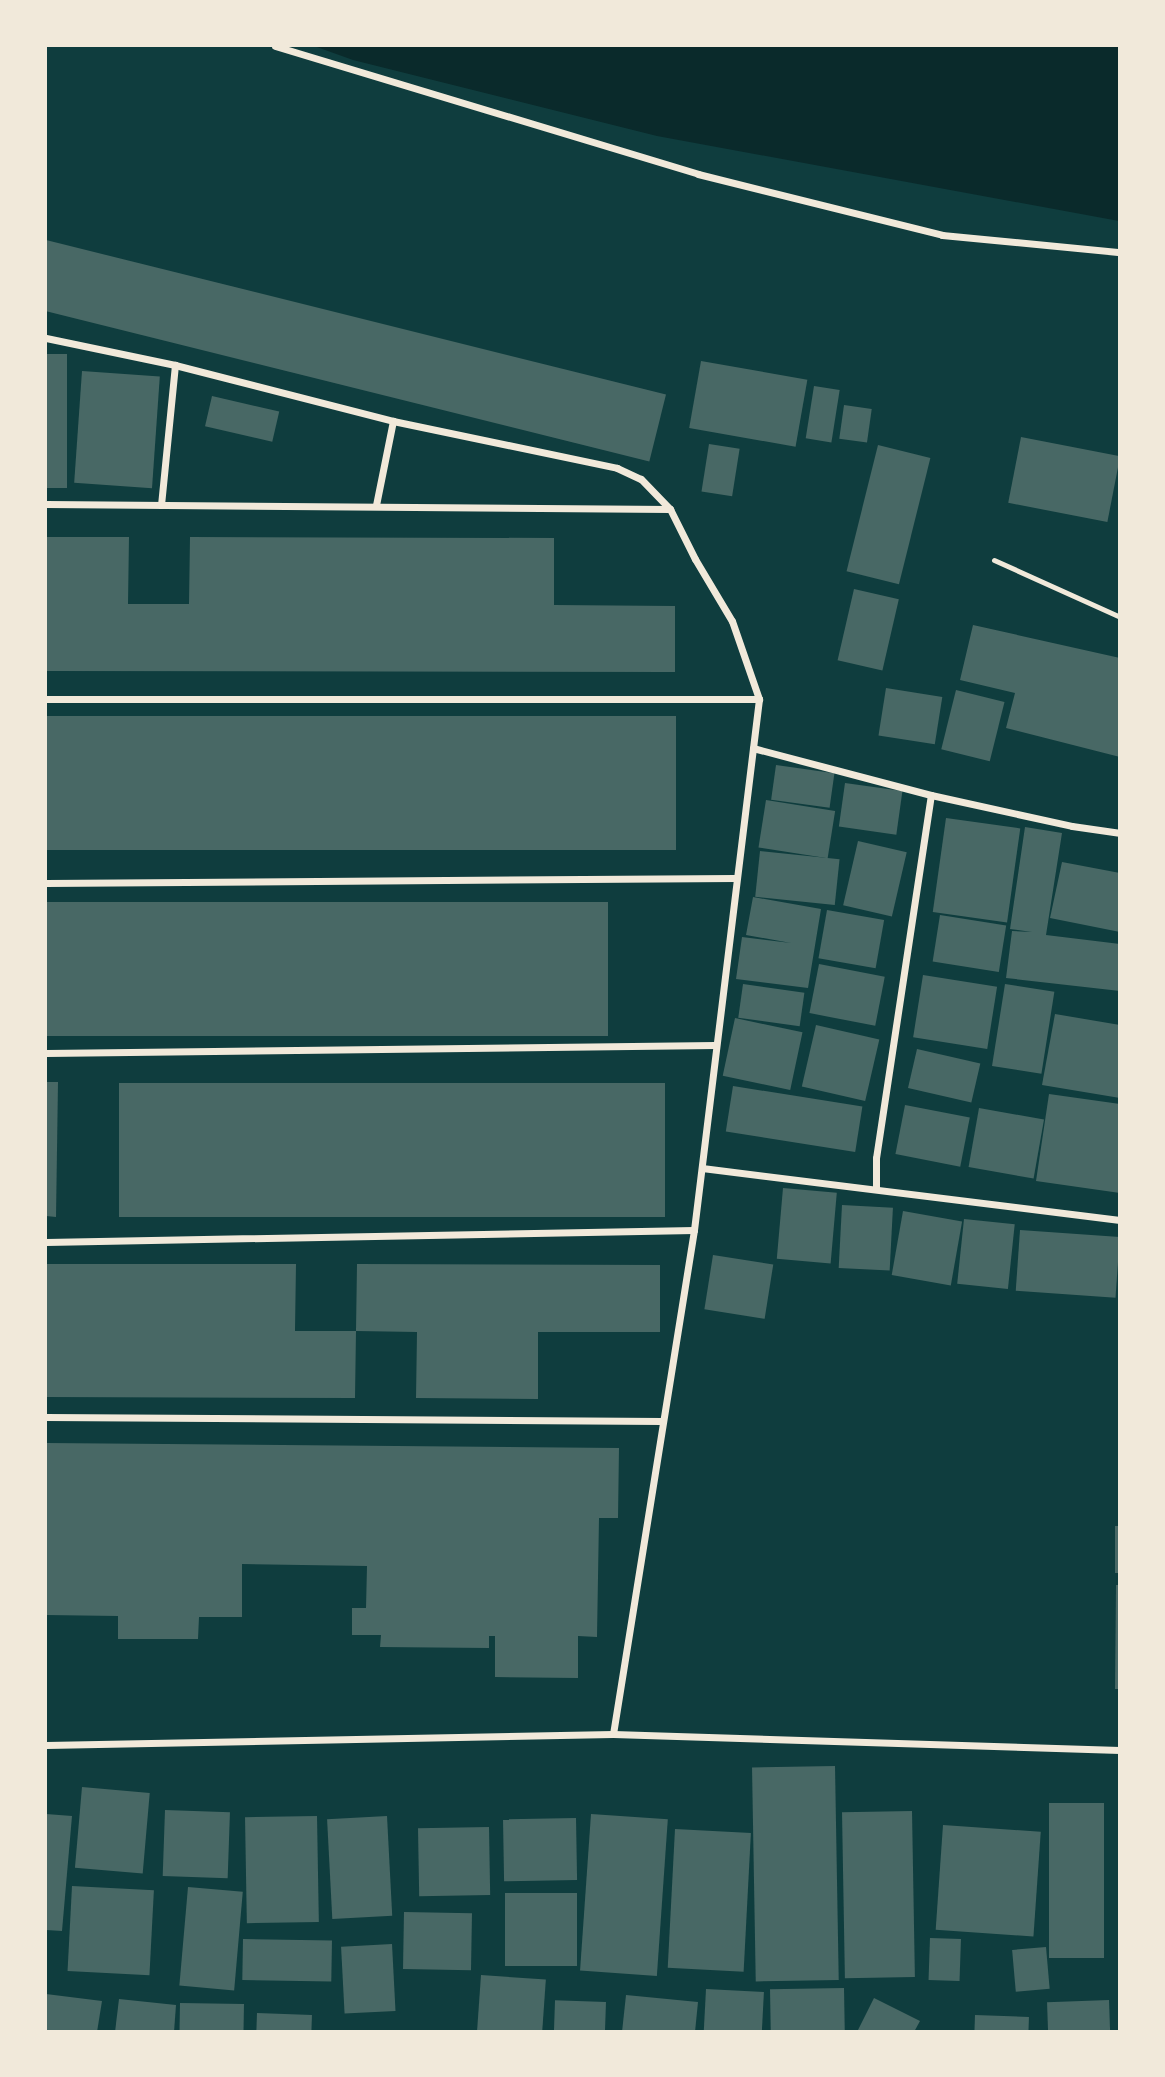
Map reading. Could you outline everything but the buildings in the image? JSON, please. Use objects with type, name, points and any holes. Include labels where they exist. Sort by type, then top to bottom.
[{"type":"street","points":[[275,46],[698,174],[942,235],[1119,252]]},
{"type":"street","points":[[46,338],[175,365],[393,421],[617,468],[640,480],[670,509],[732,621],[760,699],[735,878],[694,1230],[613,1734]]},
{"type":"street","points":[[161,505],[175,365]]},
{"type":"street","points":[[376,505],[393,421]]},
{"type":"street","points":[[46,504],[670,509]]},
{"type":"street","points":[[46,699],[760,699]]},
{"type":"street","points":[[753,748],[931,795],[1072,826],[1119,833]]},
{"type":"street","points":[[876,1187],[876,1158],[931,795]]},
{"type":"street","points":[[46,883],[735,878]]},
{"type":"street","points":[[46,1053],[715,1045]]},
{"type":"street","points":[[702,1168],[876,1187],[1119,1220]]},
{"type":"street","points":[[46,1242],[694,1230]]},
{"type":"street","points":[[46,1417],[662,1421]]},
{"type":"street","points":[[46,1745],[613,1734],[1119,1750]]},
{"type":"lane","points":[[994,560],[1119,617]]},
{"type":"water","points":[[314,46],[1119,46],[1119,221],[657,136],[353,60]]}]
